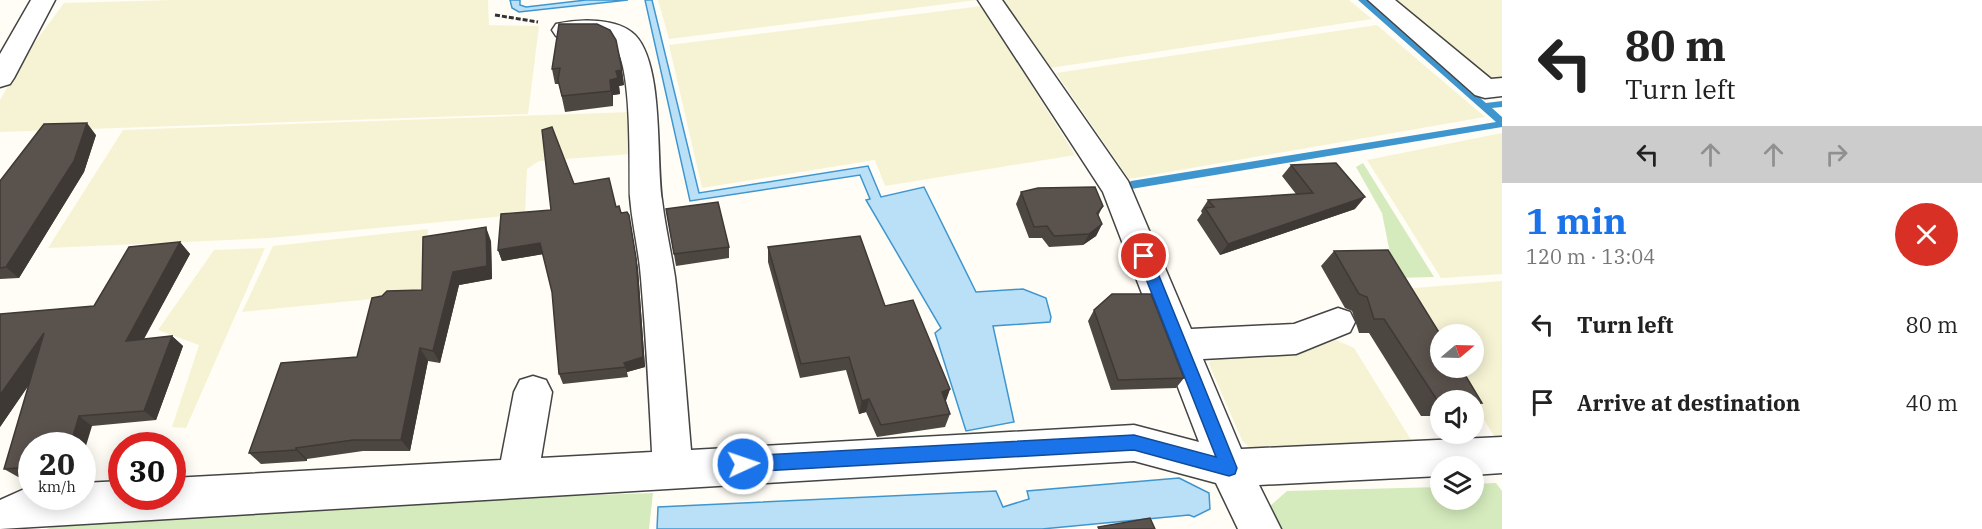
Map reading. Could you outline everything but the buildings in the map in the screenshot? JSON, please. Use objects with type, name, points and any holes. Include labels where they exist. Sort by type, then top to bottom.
[{"type":"street","points":[[0,78],[43,0]]},
{"type":"street","points":[[990,0],[1117,189],[1229,468],[1260,529]]},
{"type":"street","points":[[1380,0],[1485,89],[1502,87]]},
{"type":"street","points":[[561,30],[608,30],[625,40],[636,61],[642,107],[646,199],[658,276],[674,468]]},
{"type":"street","points":[[1179,345],[1296,339],[1338,322]]},
{"type":"street","points":[[518,477],[533,392]]},
{"type":"street","points":[[0,521],[31,506],[1134,443],[1229,468],[1502,455]]},
{"type":"path","points":[[495,15],[539,22],[561,30]]},
{"type":"shaded area","points":[[171,0],[488,0],[489,25],[539,26],[528,114],[0,132],[0,100],[27,53],[64,3]]},
{"type":"shaded area","points":[[658,0],[977,0],[669,39]]},
{"type":"shaded area","points":[[1003,0],[1349,0],[1372,19],[1050,68]]},
{"type":"shaded area","points":[[1393,0],[1502,0],[1502,80],[1486,82]]},
{"type":"shaded area","points":[[982,6],[1075,155],[885,186],[875,160],[702,188],[669,45]]},
{"type":"shaded area","points":[[1377,25],[1485,117],[1129,179],[1056,73]]},
{"type":"shaded area","points":[[631,112],[632,154],[539,161],[527,169],[525,214],[270,238],[48,248],[123,130]]},
{"type":"shaded area","points":[[1502,133],[1502,274],[1441,278],[1367,160]]},
{"type":"shaded area","points":[[428,229],[422,294],[242,312],[273,246]]},
{"type":"shaded area","points":[[265,248],[186,428],[172,427],[199,345],[158,330],[214,250]]},
{"type":"shaded area","points":[[1502,281],[1502,442],[1498,442],[1484,420],[1484,390],[1465,390],[1457,378],[1484,378],[1484,324],[1432,324],[1402,289]]},
{"type":"shaded area","points":[[1336,340],[1354,348],[1413,443],[1254,452],[1242,440],[1209,364],[1215,353]]},
{"type":"green space","points":[[1363,163],[1434,277],[1395,278],[1382,213],[1356,167]]},
{"type":"green space","points":[[1496,483],[1502,491],[1502,529],[1281,529],[1270,506],[1287,491],[1430,487],[1430,510],[1484,510],[1484,484]]},
{"type":"green space","points":[[653,493],[649,529],[46,529],[106,512]]},
{"type":"water","points":[[510,0],[520,0],[520,5],[526,7],[586,0],[628,0],[519,12],[512,8]]},
{"type":"water","points":[[645,0],[652,0],[699,193],[868,166],[881,197],[924,187],[976,292],[1023,289],[1046,298],[1051,317],[1050,322],[993,326],[1014,422],[966,431],[935,333],[941,328],[866,200],[870,199],[860,175],[690,201]]},
{"type":"water","points":[[1179,478],[1209,493],[1210,509],[1194,517],[1189,515],[1042,529],[657,529],[658,507],[996,491],[1003,507],[1029,499],[1027,491]]},
{"type":"waterway","points":[[1362,0],[1502,122]]},
{"type":"waterway","points":[[1484,106],[1502,104]]},
{"type":"waterway","points":[[1131,185],[1502,124]]},
{"type":"route","points":[[743,464],[1134,443],[1229,468],[1144,256]]}]
